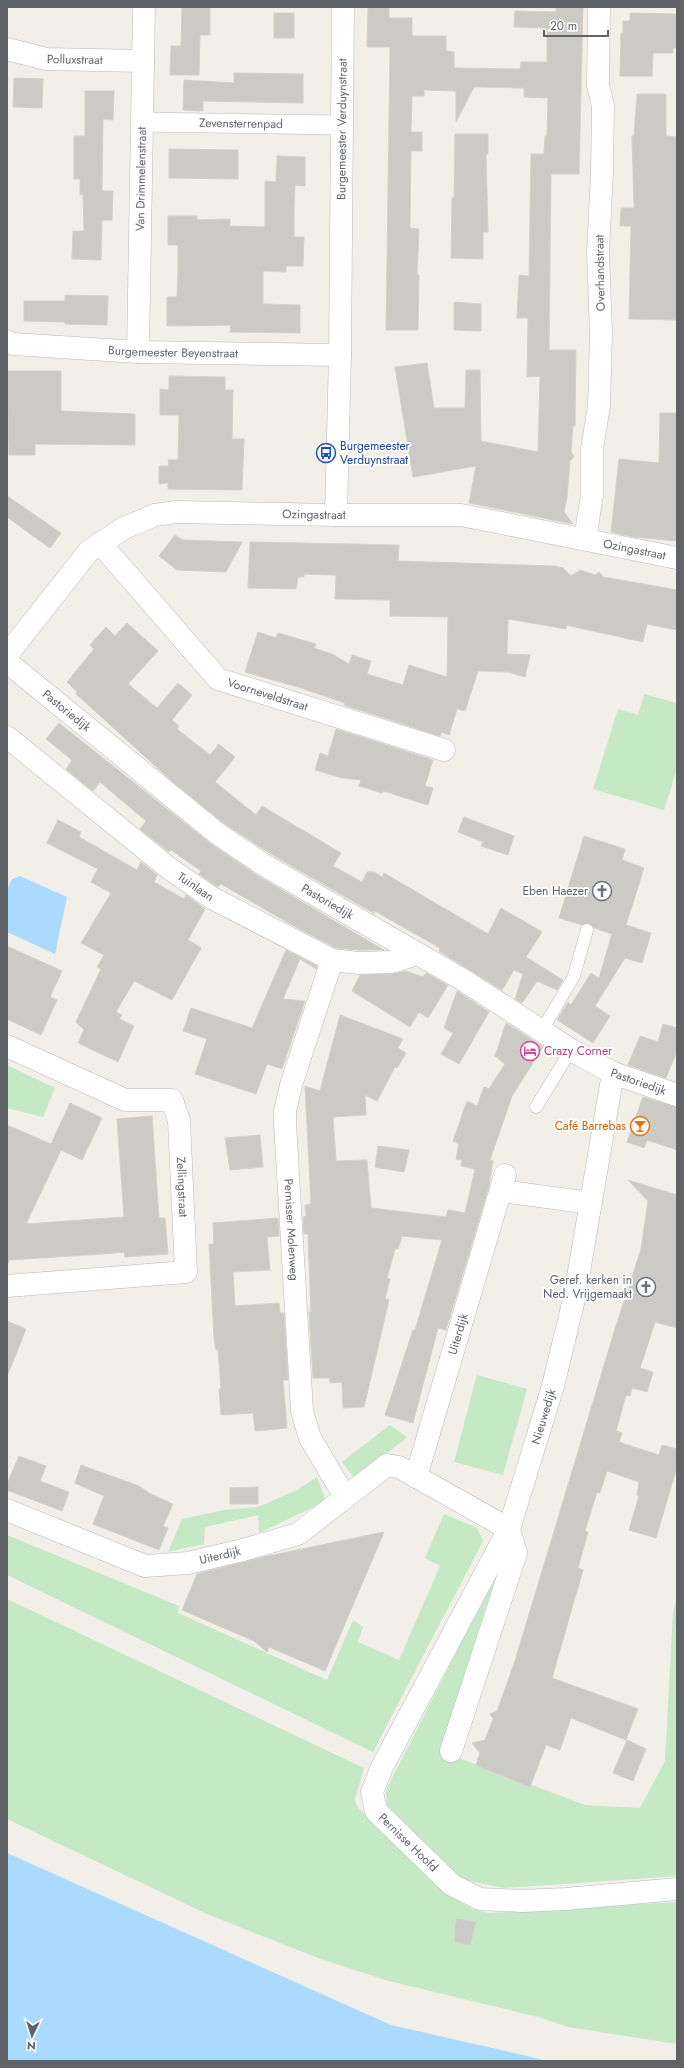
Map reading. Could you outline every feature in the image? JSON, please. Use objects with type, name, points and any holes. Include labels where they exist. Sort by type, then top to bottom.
[{"type":"street","name":"Van Drimmelenstraat","points":[[138,352],[144,7]]},
{"type":"street","name":"Burgemeester Verduynstraat","points":[[336,515],[340,355],[343,7]]},
{"type":"street","name":"Overhandstraat","points":[[585,539],[592,495],[592,450],[599,406],[601,333],[598,252],[602,172],[603,106],[598,85],[599,7]]},
{"type":"street","name":"Polluxstraat","points":[[7,49],[46,59],[143,61]]},
{"type":"street","name":"Zevensterrenpad","points":[[141,122],[341,125]]},
{"type":"street","name":"Burgemeester Beyenstraat","points":[[7,341],[13,344],[138,352],[340,355]]},
{"type":"street","name":"Ozingastraat","points":[[7,655],[89,551],[124,528],[155,515],[176,512],[336,515],[461,515],[677,558]]},
{"type":"street","name":"Voorneveldstraat","points":[[100,543],[218,679],[444,750]]},
{"type":"street","name":"Pastoriedijk","points":[[7,662],[218,834],[264,865],[465,981],[571,1050],[613,1073],[677,1095]]},
{"type":"street","name":"Tuinlaan","points":[[7,737],[170,869],[212,898],[332,960],[358,963],[392,962],[417,954]]},
{"type":"street","name":"Pernisser Molenweg","points":[[332,960],[291,1085],[285,1111],[285,1123],[302,1411],[310,1438],[345,1497]]},
{"type":"street","name":"Zellingstraat","points":[[7,1046],[125,1100],[172,1100],[179,1121],[186,1272],[7,1286]]},
{"type":"street","name":"Nieuwedijk","points":[[509,1529],[553,1386],[575,1295],[613,1073]]},
{"type":"street","name":"Uiterdijk","points":[[416,1477],[503,1183],[591,1203]]},
{"type":"street","name":"Uiterdijk","points":[[7,1510],[145,1566],[188,1564],[298,1534],[387,1465],[399,1467],[509,1529]]},
{"type":"street","points":[[451,1751],[516,1552],[509,1529]]},
{"type":"street","name":"Pernisse Hoofd","points":[[509,1529],[382,1767],[372,1792],[376,1811],[452,1886],[480,1899],[522,1901],[544,1900],[677,1889]]},
{"type":"lane","points":[[542,1030],[574,976],[587,930]]},
{"type":"lane","points":[[536,1107],[571,1050]]},
{"type":"green space","points":[[644,694],[677,703],[677,769],[664,810],[593,789],[618,709],[638,715]]},
{"type":"green space","points":[[7,1065],[55,1088],[43,1117],[7,1108]]},
{"type":"green space","points":[[477,1375],[527,1389],[503,1475],[454,1462]]},
{"type":"green space","points":[[390,1425],[407,1437],[355,1479],[342,1462]]},
{"type":"green space","points":[[317,1477],[326,1501],[259,1533],[258,1515],[205,1527],[204,1544],[168,1552],[182,1519],[224,1510],[258,1507],[297,1490]]},
{"type":"green space","points":[[444,1514],[477,1528],[483,1541],[373,1752],[7,1575],[7,1535],[179,1606],[178,1613],[327,1680],[353,1620],[363,1627],[358,1642],[399,1660],[440,1566],[425,1558]]},
{"type":"green space","points":[[497,1573],[440,1751],[585,1805],[640,1808],[665,1761],[673,1613],[677,1597],[677,1876],[504,1888],[465,1880],[452,1871],[387,1805],[386,1791],[391,1780]]},
{"type":"green space","points":[[7,1599],[364,1768],[355,1799],[357,1807],[457,1900],[472,1909],[489,1913],[677,1902],[677,2044],[568,2027],[538,2017],[385,1980],[318,1958],[207,1914],[7,1819]]},
{"type":"water","points":[[20,876],[67,897],[55,954],[7,932],[7,890],[12,879]]},
{"type":"water","points":[[7,1853],[391,2025],[549,2061],[7,2061]]},
{"type":"building","points":[[182,7],[210,7],[210,35],[200,35],[199,75],[170,75],[171,46],[181,46]]},
{"type":"building","points":[[368,7],[389,7],[389,18],[412,18],[412,36],[446,36],[446,51],[454,52],[454,68],[520,69],[521,62],[547,62],[547,28],[514,27],[515,11],[556,12],[556,7],[583,7],[579,174],[551,174],[549,350],[576,350],[575,426],[573,426],[571,452],[574,457],[570,461],[567,498],[564,512],[573,524],[469,503],[476,466],[413,477],[395,367],[427,363],[434,408],[465,408],[466,370],[480,370],[481,441],[538,452],[540,376],[527,377],[528,318],[517,318],[519,275],[529,276],[531,154],[544,154],[545,136],[547,136],[548,98],[524,97],[524,88],[474,87],[456,122],[456,91],[424,90],[424,96],[412,96],[411,132],[422,132],[422,151],[411,151],[410,228],[419,229],[417,275],[419,275],[418,330],[386,330],[390,47],[367,47]]},
{"type":"building","points":[[274,13],[294,13],[294,38],[274,38]]},
{"type":"building","points":[[630,13],[677,14],[677,48],[673,48],[673,53],[653,53],[652,76],[620,76],[621,33],[623,33],[623,21],[630,21]]},
{"type":"building","points":[[234,73],[303,74],[303,103],[203,101],[203,111],[183,110],[184,80],[234,83]]},
{"type":"building","points":[[14,78],[43,79],[42,108],[13,107]]},
{"type":"building","points":[[85,91],[114,91],[113,120],[103,119],[102,191],[113,191],[112,220],[102,220],[101,260],[72,259],[73,231],[84,231],[83,194],[80,195],[80,179],[74,179],[74,136],[85,136]]},
{"type":"building","points":[[637,94],[666,94],[666,136],[677,137],[677,320],[629,319],[631,226],[620,226],[621,208],[634,208],[632,136],[634,136]]},
{"type":"building","points":[[455,134],[488,134],[488,154],[486,154],[488,232],[483,232],[483,259],[451,258]]},
{"type":"building","points":[[169,149],[238,150],[238,179],[169,178]]},
{"type":"building","points":[[277,156],[305,157],[305,186],[295,185],[294,211],[294,237],[304,237],[303,266],[286,266],[286,272],[263,271],[263,304],[300,305],[300,333],[230,332],[231,325],[167,326],[167,297],[177,297],[178,270],[178,245],[168,245],[168,216],[197,216],[197,220],[230,219],[230,226],[265,227],[265,181],[276,182]]},
{"type":"building","points":[[65,295],[108,296],[107,325],[24,321],[24,301],[65,301]]},
{"type":"building","points":[[454,302],[481,304],[481,331],[454,330]]},
{"type":"building","points":[[7,371],[61,371],[61,411],[135,414],[135,445],[35,444],[35,455],[9,455]]},
{"type":"building","points":[[169,376],[225,377],[225,390],[233,390],[232,439],[244,439],[242,490],[168,489],[168,483],[159,484],[159,466],[169,466],[168,460],[178,460],[179,415],[160,415],[160,389],[169,390]]},
{"type":"building","points":[[660,413],[677,413],[677,541],[634,537],[611,532],[619,459],[659,463]]},
{"type":"building","points":[[7,496],[61,533],[50,548],[7,517]]},
{"type":"building","points":[[175,535],[183,540],[242,542],[226,572],[177,570],[159,556]]},
{"type":"building","points":[[250,542],[399,545],[398,561],[554,566],[563,568],[571,576],[580,570],[595,575],[599,572],[603,577],[677,590],[677,630],[647,624],[643,642],[566,625],[566,629],[508,619],[507,654],[530,655],[525,677],[508,672],[478,671],[465,711],[457,709],[449,735],[442,732],[440,736],[344,705],[345,703],[301,688],[245,672],[258,632],[276,638],[278,633],[316,644],[314,648],[332,654],[349,664],[352,655],[371,661],[367,674],[403,685],[409,665],[447,677],[448,617],[390,616],[390,600],[335,599],[336,575],[304,574],[304,577],[298,577],[296,589],[248,588]]},
{"type":"building","points":[[127,623],[158,651],[128,684],[157,708],[178,683],[192,695],[172,720],[179,726],[177,729],[210,755],[219,744],[235,757],[215,782],[256,815],[262,806],[341,853],[333,866],[362,882],[367,872],[374,872],[382,877],[384,873],[488,934],[501,908],[542,932],[526,957],[563,980],[557,990],[537,981],[522,1003],[515,999],[523,974],[514,970],[502,990],[439,951],[440,948],[373,910],[375,914],[271,854],[225,824],[173,782],[76,694],[77,692],[67,682],[94,649],[90,645],[106,627],[115,636]]},
{"type":"building","points":[[59,723],[211,844],[258,876],[384,950],[336,948],[292,925],[221,884],[218,887],[199,874],[201,871],[171,850],[169,852],[140,829],[146,821],[100,782],[93,791],[66,769],[72,760],[46,739]]},
{"type":"building","points":[[336,729],[433,760],[425,786],[433,788],[428,805],[383,791],[382,793],[359,786],[361,780],[342,778],[315,770],[320,753],[328,756]]},
{"type":"building","points":[[464,817],[514,836],[508,855],[481,846],[483,842],[458,832]]},
{"type":"building","points":[[58,820],[81,832],[79,837],[137,870],[141,862],[157,875],[154,882],[184,899],[186,895],[205,909],[188,940],[201,948],[172,1000],[134,981],[116,1012],[122,1015],[119,1019],[134,1026],[118,1062],[78,1043],[84,1030],[76,1022],[101,969],[97,967],[104,955],[81,943],[111,893],[91,882],[98,869],[47,843]]},
{"type":"building","points":[[584,836],[625,849],[622,860],[644,868],[626,925],[651,933],[642,963],[625,958],[595,1006],[610,1016],[593,1043],[557,1020],[568,1002],[571,1005],[591,973],[599,978],[612,934],[594,928],[589,923],[582,925],[559,918]]},
{"type":"building","points":[[7,946],[62,971],[50,997],[57,1000],[41,1035],[7,1019]]},
{"type":"building","points":[[286,950],[317,966],[316,969],[300,959],[283,999],[305,1001],[282,1069],[267,1064],[256,1094],[195,1074],[207,1039],[183,1031],[191,1008],[252,1028]]},
{"type":"building","points":[[406,971],[423,977],[426,973],[448,985],[428,1018],[419,1012],[410,1027],[352,991],[360,975],[393,974]]},
{"type":"building","points":[[457,991],[489,1012],[459,1064],[441,1054],[453,1033],[444,1028]]},
{"type":"building","points":[[340,1015],[403,1039],[398,1048],[406,1053],[397,1068],[395,1067],[377,1101],[365,1095],[366,1115],[333,1117],[336,1161],[367,1160],[371,1208],[446,1217],[448,1210],[465,1213],[475,1169],[461,1166],[462,1160],[456,1159],[459,1144],[453,1141],[467,1101],[477,1106],[484,1087],[489,1089],[505,1064],[495,1056],[506,1023],[543,1047],[512,1096],[490,1160],[493,1161],[489,1186],[446,1330],[438,1328],[413,1423],[385,1415],[413,1330],[415,1330],[442,1240],[402,1236],[398,1249],[395,1249],[387,1278],[390,1279],[385,1299],[389,1300],[364,1407],[343,1408],[342,1382],[330,1383],[330,1378],[313,1378],[309,1312],[311,1312],[308,1234],[304,1234],[303,1217],[306,1216],[305,1205],[311,1204],[305,1086],[320,1091]]},
{"type":"building","points":[[663,1024],[677,1028],[677,1051],[666,1078],[628,1065],[640,1036],[658,1042]]},
{"type":"building","points":[[643,1097],[677,1107],[677,1150],[647,1140],[644,1148],[627,1142]]},
{"type":"building","points":[[70,1103],[102,1118],[82,1160],[61,1150],[26,1224],[124,1217],[117,1119],[152,1116],[159,1218],[165,1218],[168,1254],[125,1257],[124,1252],[9,1260],[7,1265],[7,1125],[51,1144]]},
{"type":"building","points":[[260,1135],[263,1167],[230,1170],[225,1138]]},
{"type":"building","points":[[378,1146],[409,1150],[404,1172],[375,1167]]},
{"type":"building","points":[[628,1180],[677,1195],[677,1328],[655,1322],[640,1368],[653,1372],[647,1392],[632,1388],[630,1396],[626,1395],[616,1431],[622,1433],[619,1442],[659,1455],[662,1445],[677,1449],[677,1467],[656,1538],[629,1530],[639,1496],[637,1495],[639,1482],[607,1471],[600,1493],[597,1492],[585,1531],[588,1532],[578,1568],[583,1570],[552,1678],[638,1709],[626,1740],[571,1718],[560,1750],[546,1745],[530,1787],[476,1765],[480,1753],[472,1743],[485,1740],[493,1719],[490,1714],[497,1711],[514,1664],[615,1329],[641,1249],[648,1201]]},
{"type":"building","points":[[278,1218],[279,1236],[267,1237],[270,1270],[233,1272],[235,1306],[279,1303],[280,1313],[284,1313],[288,1380],[283,1380],[287,1428],[255,1431],[253,1413],[221,1415],[219,1389],[221,1389],[218,1350],[216,1350],[214,1338],[209,1244],[214,1244],[213,1223]]},
{"type":"building","points":[[7,1321],[26,1329],[8,1374],[7,1374]]},
{"type":"building","points":[[19,1456],[46,1466],[40,1481],[69,1492],[62,1511],[7,1490],[7,1484]]},
{"type":"building","points":[[81,1465],[139,1486],[149,1493],[173,1504],[163,1526],[168,1528],[159,1550],[93,1524],[104,1496],[75,1483]]},
{"type":"building","points":[[258,1487],[258,1504],[230,1504],[230,1488]]},
{"type":"building","points":[[384,1532],[325,1671],[269,1647],[267,1652],[254,1641],[182,1610],[197,1574],[263,1557]]},
{"type":"building","points":[[627,1740],[646,1749],[633,1781],[613,1773]]},
{"type":"building","points":[[457,1919],[476,1922],[470,1945],[455,1942],[455,1926]]},
{"type":"place","name":"Burgemeester Verduynstraat","points":[[326,453]]},
{"type":"place","name":"Eben Haezer","points":[[602,891]]},
{"type":"place","name":"Crazy Corner","points":[[530,1051]]},
{"type":"place","name":"Café Barrebas","points":[[640,1126]]},
{"type":"place","name":"Geref. kerken in Ned. Vrijgemaakt","points":[[646,1287]]}]
